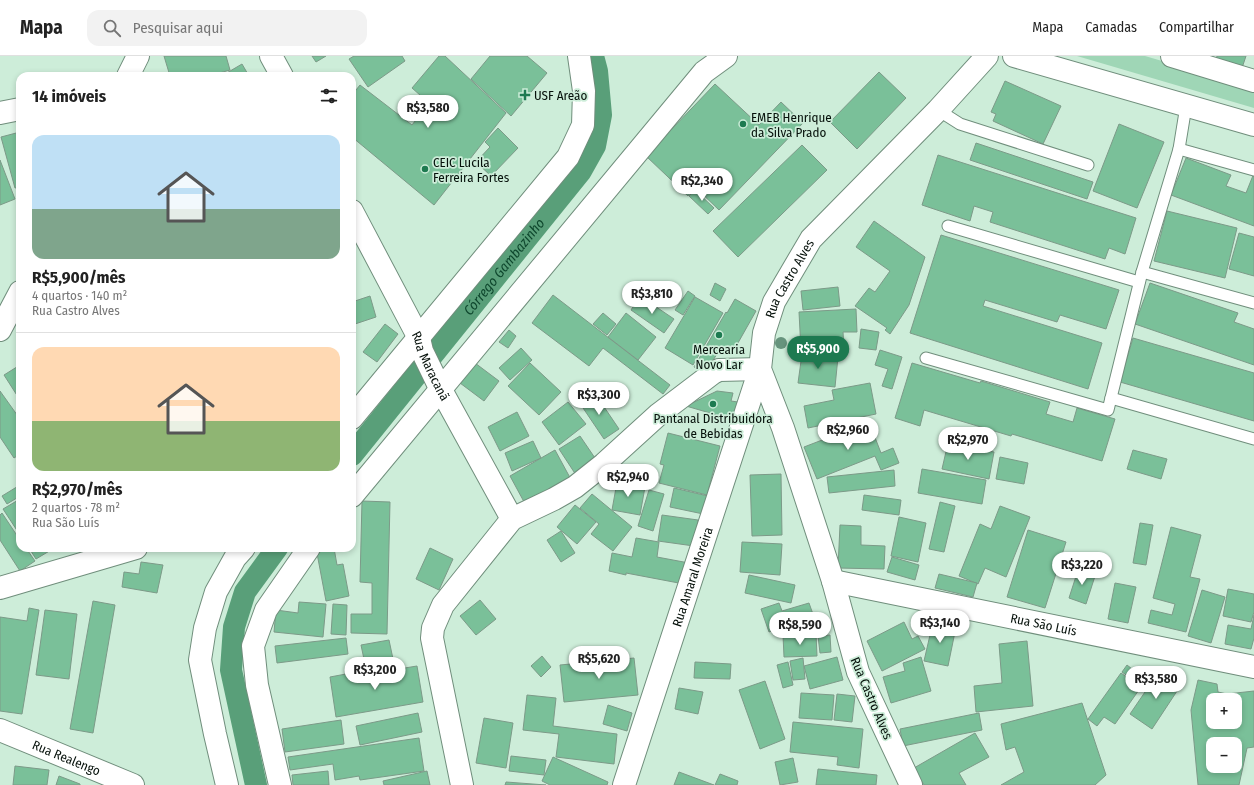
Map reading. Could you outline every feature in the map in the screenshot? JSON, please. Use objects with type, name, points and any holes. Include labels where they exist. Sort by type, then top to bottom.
[{"type":"street","points":[[130,72],[138,56]]},
{"type":"street","points":[[271,56],[280,72]]},
{"type":"street","points":[[356,414],[420,345],[568,156],[583,125],[584,91],[579,56]]},
{"type":"street","points":[[356,491],[437,381],[704,72],[726,56]]},
{"type":"street","name":"Rua Castro Alves","points":[[911,785],[858,672],[833,581],[783,428],[760,369],[764,332],[774,302],[811,239],[938,110],[987,56]]},
{"type":"street","points":[[1014,56],[1254,125]]},
{"type":"street","points":[[1172,56],[1254,81]]},
{"type":"street","points":[[0,113],[16,110]]},
{"type":"street","name":"Rua Maracanã","points":[[356,219],[437,381],[512,520]]},
{"type":"street","points":[[0,330],[16,300]]},
{"type":"street","points":[[462,785],[432,638],[433,628],[444,605],[512,520],[575,487],[604,464],[659,414],[713,373],[719,370],[760,369]]},
{"type":"street","name":"Rua Amaral Moreira","points":[[624,785],[760,369]]},
{"type":"street","points":[[0,588],[122,552]]},
{"type":"street","points":[[227,785],[200,660],[205,628],[216,592],[235,558],[240,552]]},
{"type":"street","points":[[280,785],[257,685],[253,646],[266,610],[306,552]]},
{"type":"street","name":"Rua São Luís","points":[[833,581],[1254,667]]},
{"type":"street","name":"Rua Realengo","points":[[0,730],[133,785]]},
{"type":"lane","points":[[926,358],[1108,410],[1141,277],[1179,149],[1186,106]]},
{"type":"lane","points":[[938,110],[960,124],[1088,165]]},
{"type":"lane","points":[[1179,149],[1254,170]]},
{"type":"lane","points":[[948,226],[1141,277],[1254,303]]},
{"type":"lane","points":[[1111,398],[1254,439]]},
{"type":"green space","points":[[1077,56],[1145,56],[1254,88],[1254,108]]},
{"type":"building","points":[[164,56],[226,56],[230,70],[223,72],[169,72]]},
{"type":"building","points":[[312,56],[326,56],[316,62]]},
{"type":"building","points":[[354,56],[402,56],[405,61],[368,87],[349,59]]},
{"type":"building","points":[[439,56],[445,56],[506,113],[434,205],[356,140],[356,90],[360,85],[412,125],[429,103],[412,88]]},
{"type":"building","points":[[490,56],[527,56],[547,73],[511,116],[471,79]]},
{"type":"building","points":[[1217,56],[1246,56],[1241,71],[1215,63]]},
{"type":"building","points":[[242,64],[247,72],[228,72]]},
{"type":"building","points":[[879,72],[906,98],[857,149],[830,122]]},
{"type":"building","points":[[1005,81],[1061,106],[1043,144],[993,121],[996,114],[991,112]]},
{"type":"building","points":[[715,84],[759,125],[781,102],[803,123],[719,210],[695,187],[688,196],[646,156]]},
{"type":"building","points":[[1119,124],[1164,142],[1137,208],[1093,191]]},
{"type":"building","points":[[498,128],[518,148],[491,176],[476,162],[490,147],[485,142]]},
{"type":"building","points":[[16,133],[16,188],[15,188],[1,137]]},
{"type":"building","points":[[976,143],[1093,182],[1087,199],[970,160]]},
{"type":"building","points":[[802,145],[827,170],[738,257],[713,231]]},
{"type":"building","points":[[938,155],[1136,218],[1125,254],[1109,248],[1105,259],[990,222],[993,212],[974,206],[970,221],[922,205]]},
{"type":"building","points":[[1186,158],[1231,175],[1226,186],[1246,193],[1254,173],[1254,226],[1171,195]]},
{"type":"building","points":[[0,160],[15,199],[0,205]]},
{"type":"building","points":[[695,190],[714,208],[708,214],[689,196]]},
{"type":"building","points":[[1167,211],[1237,228],[1225,278],[1154,261]]},
{"type":"building","points":[[874,221],[925,257],[909,305],[890,334],[885,330],[887,328],[855,306],[869,288],[875,292],[890,271],[856,247]]},
{"type":"building","points":[[1239,233],[1254,237],[1254,276],[1229,269]]},
{"type":"building","points":[[941,235],[1119,290],[1106,329],[1060,315],[1057,322],[985,300],[983,306],[1102,343],[1088,389],[910,333]]},
{"type":"building","points":[[715,283],[726,289],[720,301],[710,295]]},
{"type":"building","points":[[1150,283],[1238,313],[1234,322],[1254,329],[1254,365],[1135,324]]},
{"type":"building","points":[[838,287],[840,306],[803,310],[801,291]]},
{"type":"building","points":[[688,291],[695,296],[683,315],[675,310]]},
{"type":"building","points":[[553,295],[670,385],[663,394],[603,348],[589,366],[532,323]]},
{"type":"building","points":[[370,296],[376,317],[356,324],[356,301]]},
{"type":"building","points":[[640,296],[674,319],[664,333],[631,310]]},
{"type":"building","points":[[695,297],[723,313],[693,365],[665,348]]},
{"type":"building","points":[[735,299],[756,311],[734,350],[721,347],[705,374],[694,367]]},
{"type":"building","points":[[856,309],[857,332],[843,332],[844,348],[801,350],[799,312]]},
{"type":"building","points":[[603,313],[616,324],[607,335],[593,324]]},
{"type":"building","points":[[626,313],[656,337],[638,360],[608,337]]},
{"type":"building","points":[[385,324],[398,334],[377,362],[363,352]]},
{"type":"building","points":[[861,329],[879,332],[876,350],[859,348]]},
{"type":"building","points":[[509,330],[516,336],[508,348],[499,342]]},
{"type":"building","points":[[1133,338],[1254,373],[1254,421],[1120,382]]},
{"type":"building","points":[[521,348],[532,360],[510,380],[499,368]]},
{"type":"building","points":[[880,350],[902,357],[892,389],[882,386],[888,369],[875,365]]},
{"type":"building","points":[[802,354],[838,357],[835,387],[798,383]]},
{"type":"building","points":[[475,363],[499,381],[484,401],[460,383]]},
{"type":"building","points":[[530,363],[561,392],[539,415],[508,386]]},
{"type":"building","points":[[912,363],[980,383],[981,381],[1050,402],[1046,414],[1073,422],[1077,408],[1115,419],[1102,461],[924,410],[920,426],[895,418]]},
{"type":"building","points":[[16,368],[16,394],[4,375]]},
{"type":"building","points":[[870,383],[876,414],[808,428],[804,406],[834,400],[832,390]]},
{"type":"building","points":[[0,391],[16,413],[16,457],[14,458],[0,437]]},
{"type":"building","name":"Pantanal Distribuidora de Bebidas","points":[[717,391],[733,393],[731,401],[738,402],[735,416],[727,415],[727,418],[686,406]]},
{"type":"building","points":[[594,392],[619,429],[604,439],[579,402]]},
{"type":"building","points":[[568,402],[586,424],[559,445],[542,422]]},
{"type":"building","points":[[517,412],[529,436],[500,451],[488,427]]},
{"type":"building","points":[[869,422],[881,453],[893,448],[899,463],[881,470],[875,456],[817,479],[804,447]]},
{"type":"building","points":[[668,433],[720,446],[707,495],[659,483],[664,465],[660,464]]},
{"type":"building","points":[[580,436],[597,461],[576,475],[559,449]]},
{"type":"building","points":[[533,441],[541,458],[512,471],[505,453]]},
{"type":"building","points":[[948,443],[994,452],[989,479],[942,469]]},
{"type":"building","points":[[555,450],[574,485],[529,511],[510,476]]},
{"type":"building","points":[[1133,450],[1167,459],[1161,479],[1127,469]]},
{"type":"building","points":[[1000,457],[1028,463],[1024,484],[996,479]]},
{"type":"building","points":[[922,469],[986,480],[982,504],[918,493]]},
{"type":"building","points":[[894,470],[895,486],[829,493],[827,477]]},
{"type":"building","points":[[781,474],[782,535],[752,536],[750,475]]},
{"type":"building","points":[[617,482],[645,487],[640,515],[612,510]]},
{"type":"building","points":[[16,487],[16,498],[7,504],[2,496]]},
{"type":"building","points":[[674,488],[712,497],[708,515],[670,507]]},
{"type":"building","points":[[649,490],[664,494],[653,531],[638,526]]},
{"type":"building","points":[[592,494],[632,527],[613,551],[591,534],[599,524],[580,508]]},
{"type":"building","points":[[864,495],[901,500],[899,515],[862,510]]},
{"type":"building","points":[[16,501],[16,529],[3,509]]},
{"type":"building","points":[[362,501],[390,502],[387,634],[351,633],[351,614],[372,614],[372,583],[360,582]]},
{"type":"building","points":[[940,502],[955,506],[944,552],[929,549]]},
{"type":"building","points":[[575,505],[596,522],[577,544],[557,527]]},
{"type":"building","points":[[1000,506],[1030,517],[1006,577],[985,568],[978,584],[959,576],[980,524],[991,529]]},
{"type":"building","points":[[2,513],[16,534],[16,552],[29,552],[35,561],[20,571],[0,540],[0,515]]},
{"type":"building","points":[[662,515],[698,520],[694,546],[658,541]]},
{"type":"building","points":[[899,517],[926,523],[918,562],[891,556]]},
{"type":"building","points":[[1140,523],[1153,525],[1146,565],[1133,563]]},
{"type":"building","points":[[840,525],[861,526],[861,545],[885,546],[884,569],[838,568]]},
{"type":"building","points":[[1171,527],[1201,535],[1190,577],[1200,579],[1186,632],[1148,623],[1151,610],[1172,615],[1175,604],[1153,598]]},
{"type":"building","points":[[1028,530],[1066,542],[1045,608],[1007,597]]},
{"type":"building","points":[[561,531],[575,553],[561,562],[547,540]]},
{"type":"building","points":[[636,538],[659,542],[657,557],[689,563],[684,584],[609,571],[612,553],[632,557]]},
{"type":"building","points":[[742,542],[782,544],[780,575],[740,572]]},
{"type":"building","points":[[430,548],[453,559],[439,590],[416,579]]},
{"type":"building","points":[[32,552],[48,552],[36,559]]},
{"type":"building","points":[[317,552],[335,552],[337,565],[343,564],[349,596],[326,601]]},
{"type":"building","points":[[892,557],[919,565],[915,580],[887,572]]},
{"type":"building","points":[[141,562],[163,565],[157,593],[122,587],[124,572],[139,574]]},
{"type":"building","points":[[1079,567],[1096,573],[1086,604],[1069,598]]},
{"type":"building","points":[[939,574],[977,583],[973,597],[935,588]]},
{"type":"building","points":[[749,575],[795,585],[791,603],[745,593]]},
{"type":"building","points":[[1115,583],[1136,587],[1128,623],[1108,619]]},
{"type":"building","points":[[1228,589],[1254,594],[1254,612],[1251,622],[1223,616]]},
{"type":"building","points":[[1202,590],[1225,597],[1211,643],[1188,636]]},
{"type":"building","points":[[480,600],[496,619],[476,635],[460,616]]},
{"type":"building","points":[[93,601],[115,605],[93,733],[70,729]]},
{"type":"building","points":[[299,602],[326,604],[323,637],[274,632],[276,610],[298,613]]},
{"type":"building","points":[[779,603],[782,611],[809,603],[814,617],[769,632],[761,609]]},
{"type":"building","points":[[333,604],[347,605],[346,635],[331,634]]},
{"type":"building","points":[[29,608],[39,610],[22,714],[0,711],[0,617],[27,621]]},
{"type":"building","points":[[45,610],[77,614],[69,679],[36,675]]},
{"type":"building","points":[[1254,615],[1254,638],[1251,649],[1225,644],[1228,625],[1251,629]]},
{"type":"building","points":[[904,622],[912,639],[918,636],[925,649],[882,671],[867,641]]},
{"type":"building","points":[[933,622],[956,627],[948,666],[924,661]]},
{"type":"building","points":[[816,634],[817,656],[784,657],[783,635]]},
{"type":"building","points":[[830,635],[831,652],[820,653],[818,636]]},
{"type":"building","points":[[346,638],[348,654],[277,663],[275,646]]},
{"type":"building","points":[[389,640],[393,659],[365,664],[361,645]]},
{"type":"building","points":[[1027,641],[1033,706],[976,712],[974,686],[1002,683],[999,644]]},
{"type":"building","points":[[542,656],[551,667],[541,677],[531,666]]},
{"type":"building","points":[[837,657],[843,680],[810,689],[804,666]]},
{"type":"building","points":[[921,657],[931,691],[891,703],[883,677],[905,671],[903,663]]},
{"type":"building","points":[[634,658],[638,695],[564,702],[560,665]]},
{"type":"building","points":[[803,658],[805,679],[793,680],[790,661]]},
{"type":"building","points":[[695,662],[731,664],[730,679],[694,678]]},
{"type":"building","points":[[788,662],[793,685],[783,688],[777,665]]},
{"type":"building","points":[[1127,665],[1146,680],[1141,686],[1122,672]]},
{"type":"building","points":[[417,666],[423,702],[336,717],[330,677],[367,670],[368,674]]},
{"type":"building","points":[[1160,670],[1181,685],[1152,729],[1130,714]]},
{"type":"building","points":[[1121,673],[1141,687],[1115,724],[1104,717],[1097,726],[1088,719]]},
{"type":"building","points":[[1198,680],[1217,684],[1218,692],[1222,693],[1206,693],[1206,729],[1242,729],[1242,693],[1236,693],[1254,691],[1254,747],[1247,748],[1242,771],[1242,737],[1206,737],[1206,773],[1242,773],[1239,785],[1198,785],[1191,710]]},
{"type":"building","points":[[765,681],[785,739],[760,749],[739,690]]},
{"type":"building","points":[[679,688],[703,692],[698,714],[675,709]]},
{"type":"building","points":[[801,693],[834,695],[832,720],[799,718]]},
{"type":"building","points":[[837,694],[855,696],[852,722],[834,720]]},
{"type":"building","points":[[527,695],[556,698],[553,726],[617,734],[614,764],[556,757],[559,734],[523,730]]},
{"type":"building","points":[[1082,703],[1106,775],[1095,785],[1001,785],[1024,772],[1015,747],[1006,750],[1001,724]]},
{"type":"building","points":[[608,705],[632,713],[627,731],[603,724]]},
{"type":"building","points":[[418,713],[422,732],[360,745],[356,726]]},
{"type":"building","points":[[979,713],[982,730],[903,746],[900,729]]},
{"type":"building","points":[[484,718],[513,723],[506,768],[476,763]]},
{"type":"building","points":[[341,720],[344,744],[285,752],[282,729]]},
{"type":"building","points":[[793,722],[863,729],[859,768],[837,765],[838,757],[790,752]]},
{"type":"building","points":[[975,733],[989,757],[959,773],[966,785],[924,785],[914,768]]},
{"type":"building","points":[[419,738],[424,771],[360,780],[359,776],[335,780],[333,764],[290,770],[288,757]]},
{"type":"building","points":[[511,756],[546,760],[544,775],[509,771]]},
{"type":"building","points":[[553,757],[608,782],[607,785],[550,785],[542,781]]},
{"type":"building","points":[[793,758],[798,782],[780,785],[775,762]]},
{"type":"building","points":[[15,766],[49,770],[47,785],[13,785]]},
{"type":"building","points":[[818,769],[877,775],[876,785],[816,785]]},
{"type":"building","points":[[328,771],[329,785],[293,785],[292,775]]},
{"type":"building","points":[[427,771],[430,785],[384,785],[383,781]]},
{"type":"building","points":[[679,772],[714,785],[674,785]]},
{"type":"building","points":[[720,774],[738,781],[737,785],[715,785]]},
{"type":"building","points":[[59,776],[80,784],[80,785],[56,785]]},
{"type":"building","points":[[506,782],[546,785],[505,785]]},
{"type":"waterway","name":"Córrego Gambazinho","points":[[356,450],[581,171],[595,146],[601,115],[597,71],[593,56]]},
{"type":"waterway","name":"Córrego Gambazinho","points":[[256,785],[231,670],[234,627],[245,592],[274,552]]},
{"type":"place","name":"USF Areão","points":[[525,95]]},
{"type":"place","name":"EMEB Henrique da Silva Prado","points":[[743,124]]},
{"type":"place","name":"CEIC Lucila Ferreira Fortes","points":[[425,169]]},
{"type":"place","name":"Mercearia Novo Lar","points":[[719,335]]},
{"type":"place","name":"Pantanal Distribuidora de Bebidas","points":[[713,404]]}]
